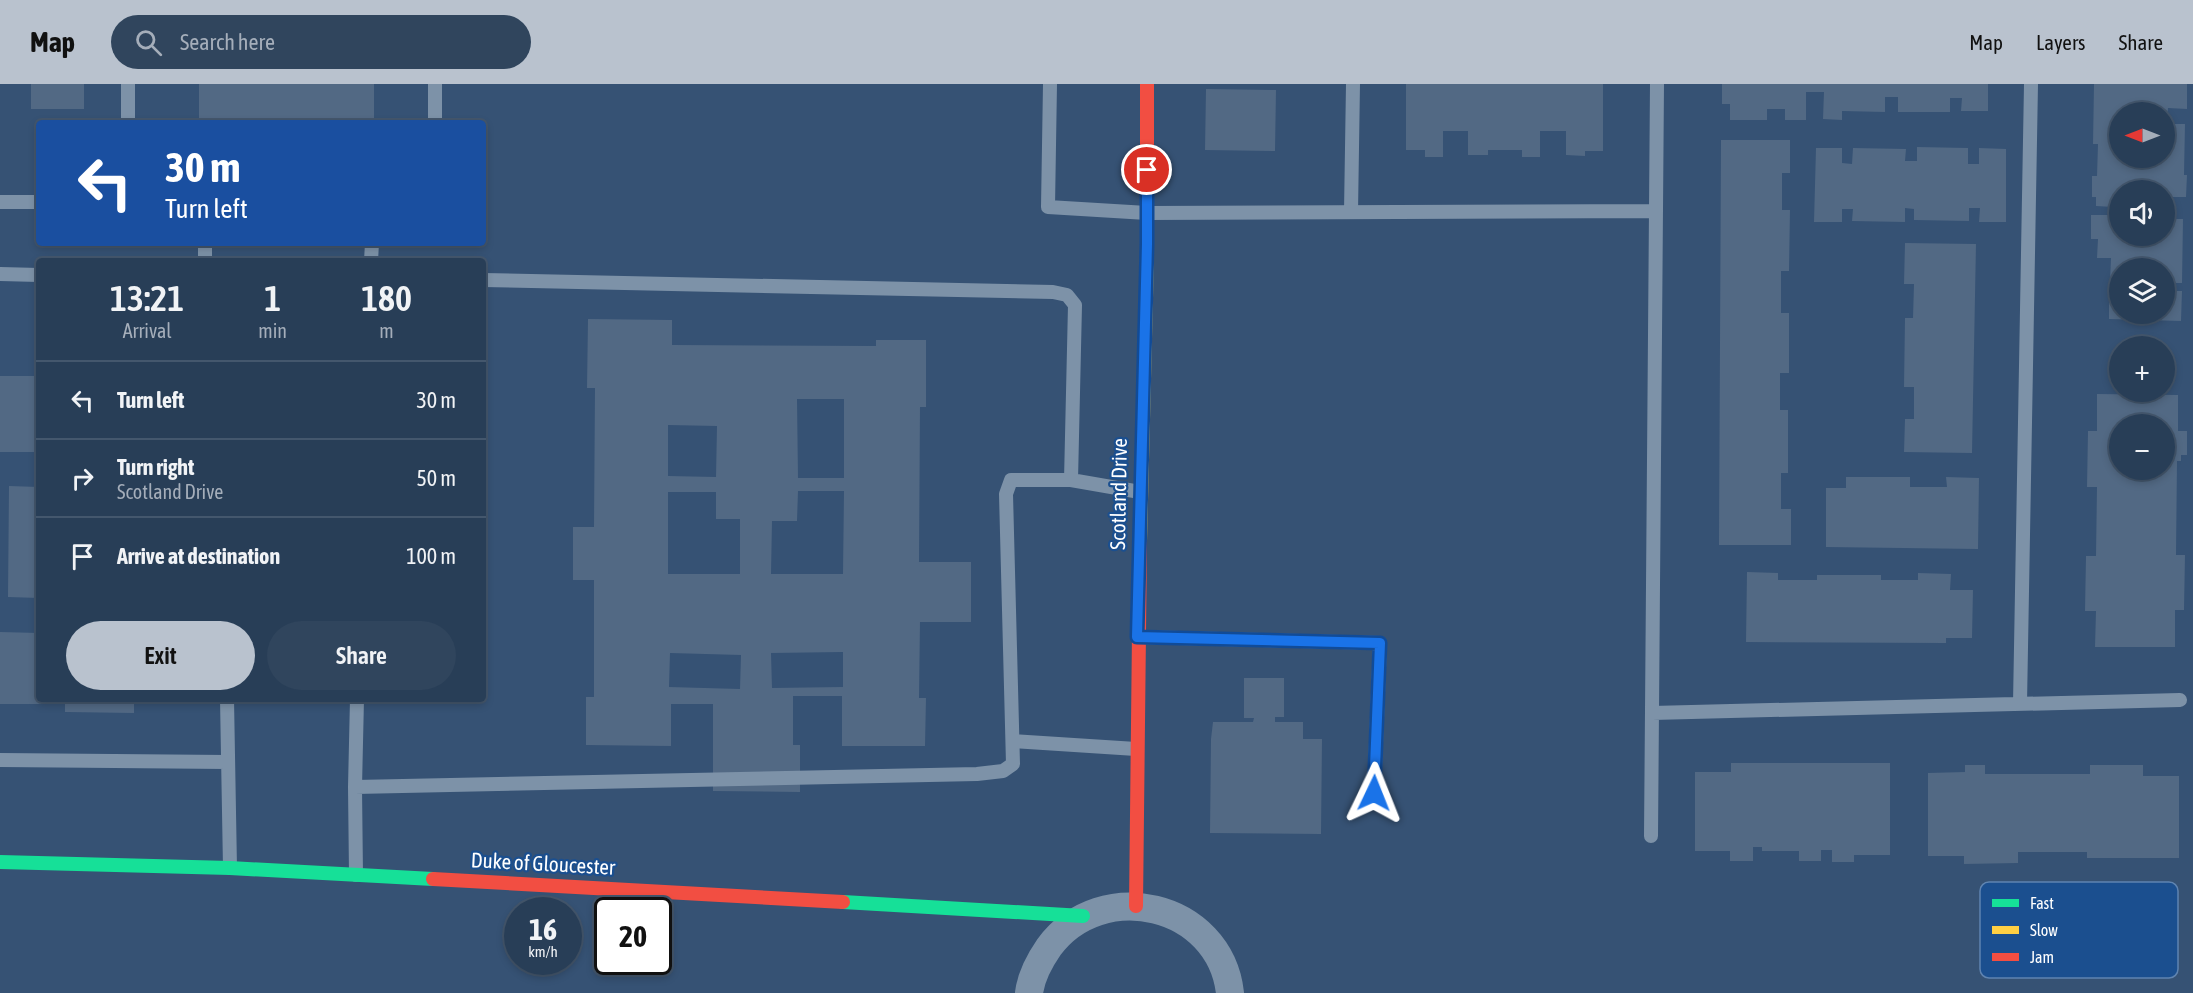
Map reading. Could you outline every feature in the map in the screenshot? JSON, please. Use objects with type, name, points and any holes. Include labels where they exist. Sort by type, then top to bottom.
[{"type":"street","name":"Scotland Drive","points":[[1136,906],[1137,637],[1147,213],[1147,84]]},
{"type":"street","name":"Duke of Gloucester","points":[[0,862],[230,868],[1083,916]]},
{"type":"street","points":[[1029,993],[1040,960],[1058,935],[1083,916],[1109,907],[1136,906],[1161,910],[1185,921],[1205,938],[1220,960],[1230,993]]},
{"type":"lane","points":[[128,84],[128,120]]},
{"type":"lane","points":[[435,84],[435,120]]},
{"type":"lane","points":[[1050,84],[1048,207],[1147,213],[1656,211]]},
{"type":"lane","points":[[1351,212],[1353,84]]},
{"type":"lane","points":[[1651,836],[1657,84]]},
{"type":"lane","points":[[2020,704],[2031,84]]},
{"type":"lane","points":[[0,202],[36,201]]},
{"type":"lane","points":[[0,274],[36,275]]},
{"type":"lane","points":[[486,280],[1053,292],[1067,296],[1075,306],[1071,480]]},
{"type":"lane","points":[[355,787],[977,774],[1003,771],[1013,764],[1006,494],[1011,480],[1071,480],[1140,492]]},
{"type":"lane","points":[[1137,637],[1380,643],[1374,793]]},
{"type":"lane","points":[[1652,713],[2180,700]]},
{"type":"lane","points":[[227,702],[230,868]]},
{"type":"lane","points":[[356,875],[357,702]]},
{"type":"lane","points":[[1013,741],[1136,749]]},
{"type":"lane","points":[[0,760],[227,762]]},
{"type":"building","points":[[31,84],[84,84],[84,109],[31,109]]},
{"type":"building","points":[[199,84],[374,84],[374,120],[199,120]]},
{"type":"building","points":[[1406,84],[1603,84],[1603,151],[1585,151],[1585,156],[1566,155],[1566,131],[1540,131],[1540,157],[1522,157],[1522,150],[1488,150],[1488,155],[1468,155],[1468,131],[1443,131],[1443,157],[1425,157],[1425,150],[1406,150]]},
{"type":"building","points":[[1722,84],[1988,84],[1988,111],[1961,111],[1962,98],[1950,98],[1950,112],[1898,112],[1898,97],[1885,97],[1885,112],[1842,111],[1842,120],[1823,119],[1824,92],[1806,92],[1806,120],[1785,120],[1785,109],[1767,109],[1767,120],[1730,120],[1730,104],[1722,104]]},
{"type":"building","points":[[2094,84],[2187,84],[2187,109],[2175,108],[2175,102],[2109,102],[2109,168],[2175,168],[2175,124],[2185,124],[2186,197],[2175,197],[2175,180],[2109,180],[2109,207],[2096,206],[2096,197],[2092,197],[2092,176],[2097,176],[2098,144],[2093,144]]},
{"type":"building","points":[[1206,89],[1276,90],[1275,151],[1205,150]]},
{"type":"building","points":[[1721,140],[1790,140],[1790,173],[1782,173],[1782,210],[1790,210],[1789,271],[1781,271],[1781,313],[1789,313],[1789,373],[1780,373],[1780,410],[1788,410],[1788,473],[1781,473],[1781,509],[1791,509],[1791,545],[1719,545]]},
{"type":"building","points":[[1917,147],[1968,148],[1968,164],[1979,164],[1979,148],[2006,149],[2006,222],[1979,222],[1980,208],[1969,208],[1969,221],[1914,220],[1914,209],[1905,208],[1905,222],[1852,221],[1853,209],[1842,209],[1842,222],[1814,222],[1816,148],[1842,148],[1842,163],[1852,164],[1853,148],[1906,149],[1905,161],[1917,161]]},
{"type":"building","points":[[2091,215],[2109,215],[2109,246],[2175,246],[2175,219],[2183,219],[2182,283],[2175,283],[2175,258],[2097,258],[2098,239],[2091,239]]},
{"type":"building","points":[[1905,243],[1976,244],[1972,453],[1904,452],[1905,419],[1914,419],[1914,387],[1904,387],[1905,318],[1913,318],[1914,284],[1904,284]]},
{"type":"building","points":[[2175,291],[2182,291],[2181,321],[2175,321]]},
{"type":"building","points":[[588,319],[672,320],[672,345],[876,346],[876,340],[926,340],[926,407],[920,407],[919,562],[971,562],[971,622],[920,622],[919,698],[926,698],[925,746],[842,746],[842,696],[793,696],[793,745],[800,745],[800,792],[713,791],[713,704],[671,704],[671,746],[586,745],[586,697],[594,697],[594,580],[573,580],[573,527],[594,527],[595,388],[587,388]],"holes":[[[797,399],[844,399],[844,478],[798,478]],[[668,425],[717,426],[716,477],[668,476]],[[798,491],[844,491],[843,574],[771,574],[772,521],[797,521]],[[668,492],[716,492],[716,519],[740,519],[740,574],[668,574]],[[843,652],[843,687],[772,688],[771,653]],[[670,653],[741,655],[740,689],[669,687]]]},
{"type":"building","points":[[0,376],[36,376],[36,452],[0,452]]},
{"type":"building","points":[[2097,394],[2109,394],[2109,402],[2175,402],[2175,395],[2178,395],[2178,431],[2187,431],[2187,455],[2181,455],[2181,461],[2177,461],[2176,555],[2185,555],[2184,610],[2175,610],[2175,647],[2095,647],[2096,611],[2085,611],[2086,556],[2096,556],[2097,487],[2087,487],[2088,431],[2097,431]]},
{"type":"building","points":[[1846,477],[1910,477],[1910,487],[1947,487],[1946,477],[1979,478],[1978,549],[1826,547],[1826,488],[1846,488]]},
{"type":"building","points":[[9,486],[36,487],[36,598],[8,597]]},
{"type":"building","points":[[1747,572],[1778,573],[1778,580],[1817,580],[1817,575],[1881,575],[1881,580],[1918,580],[1918,573],[1951,574],[1950,590],[1973,590],[1972,638],[1946,638],[1946,643],[1746,642]]},
{"type":"building","points":[[0,632],[36,633],[36,702],[134,702],[134,713],[65,712],[65,704],[0,704]]},
{"type":"building","points":[[1244,678],[1284,678],[1284,717],[1275,717],[1275,722],[1303,722],[1303,739],[1322,739],[1321,834],[1210,833],[1213,722],[1253,722],[1254,718],[1244,718]]},
{"type":"building","points":[[1731,763],[1890,763],[1890,855],[1854,855],[1854,862],[1832,862],[1832,850],[1821,850],[1821,861],[1799,861],[1799,851],[1762,851],[1762,847],[1753,847],[1753,861],[1730,861],[1730,851],[1695,851],[1695,772],[1731,772]]},
{"type":"building","points":[[1965,765],[1985,765],[1985,774],[2090,774],[2090,765],[2143,765],[2143,776],[2179,776],[2179,858],[2087,858],[2087,852],[2018,852],[2018,863],[1964,864],[1964,856],[1928,856],[1928,773],[1965,772]]},
{"type":"traffic: fast","points":[[0,862],[230,868],[433,879]]},
{"type":"traffic: fast","points":[[843,902],[1083,916]]},
{"type":"traffic: slow","points":[[1140,541],[1147,257]]},
{"type":"traffic: jam","points":[[1147,84],[1147,257]]},
{"type":"traffic: jam","points":[[1136,906],[1140,541]]},
{"type":"traffic: jam","points":[[433,879],[843,902]]},
{"type":"route","points":[[1147,170],[1137,637],[1380,643],[1374,793]]}]
